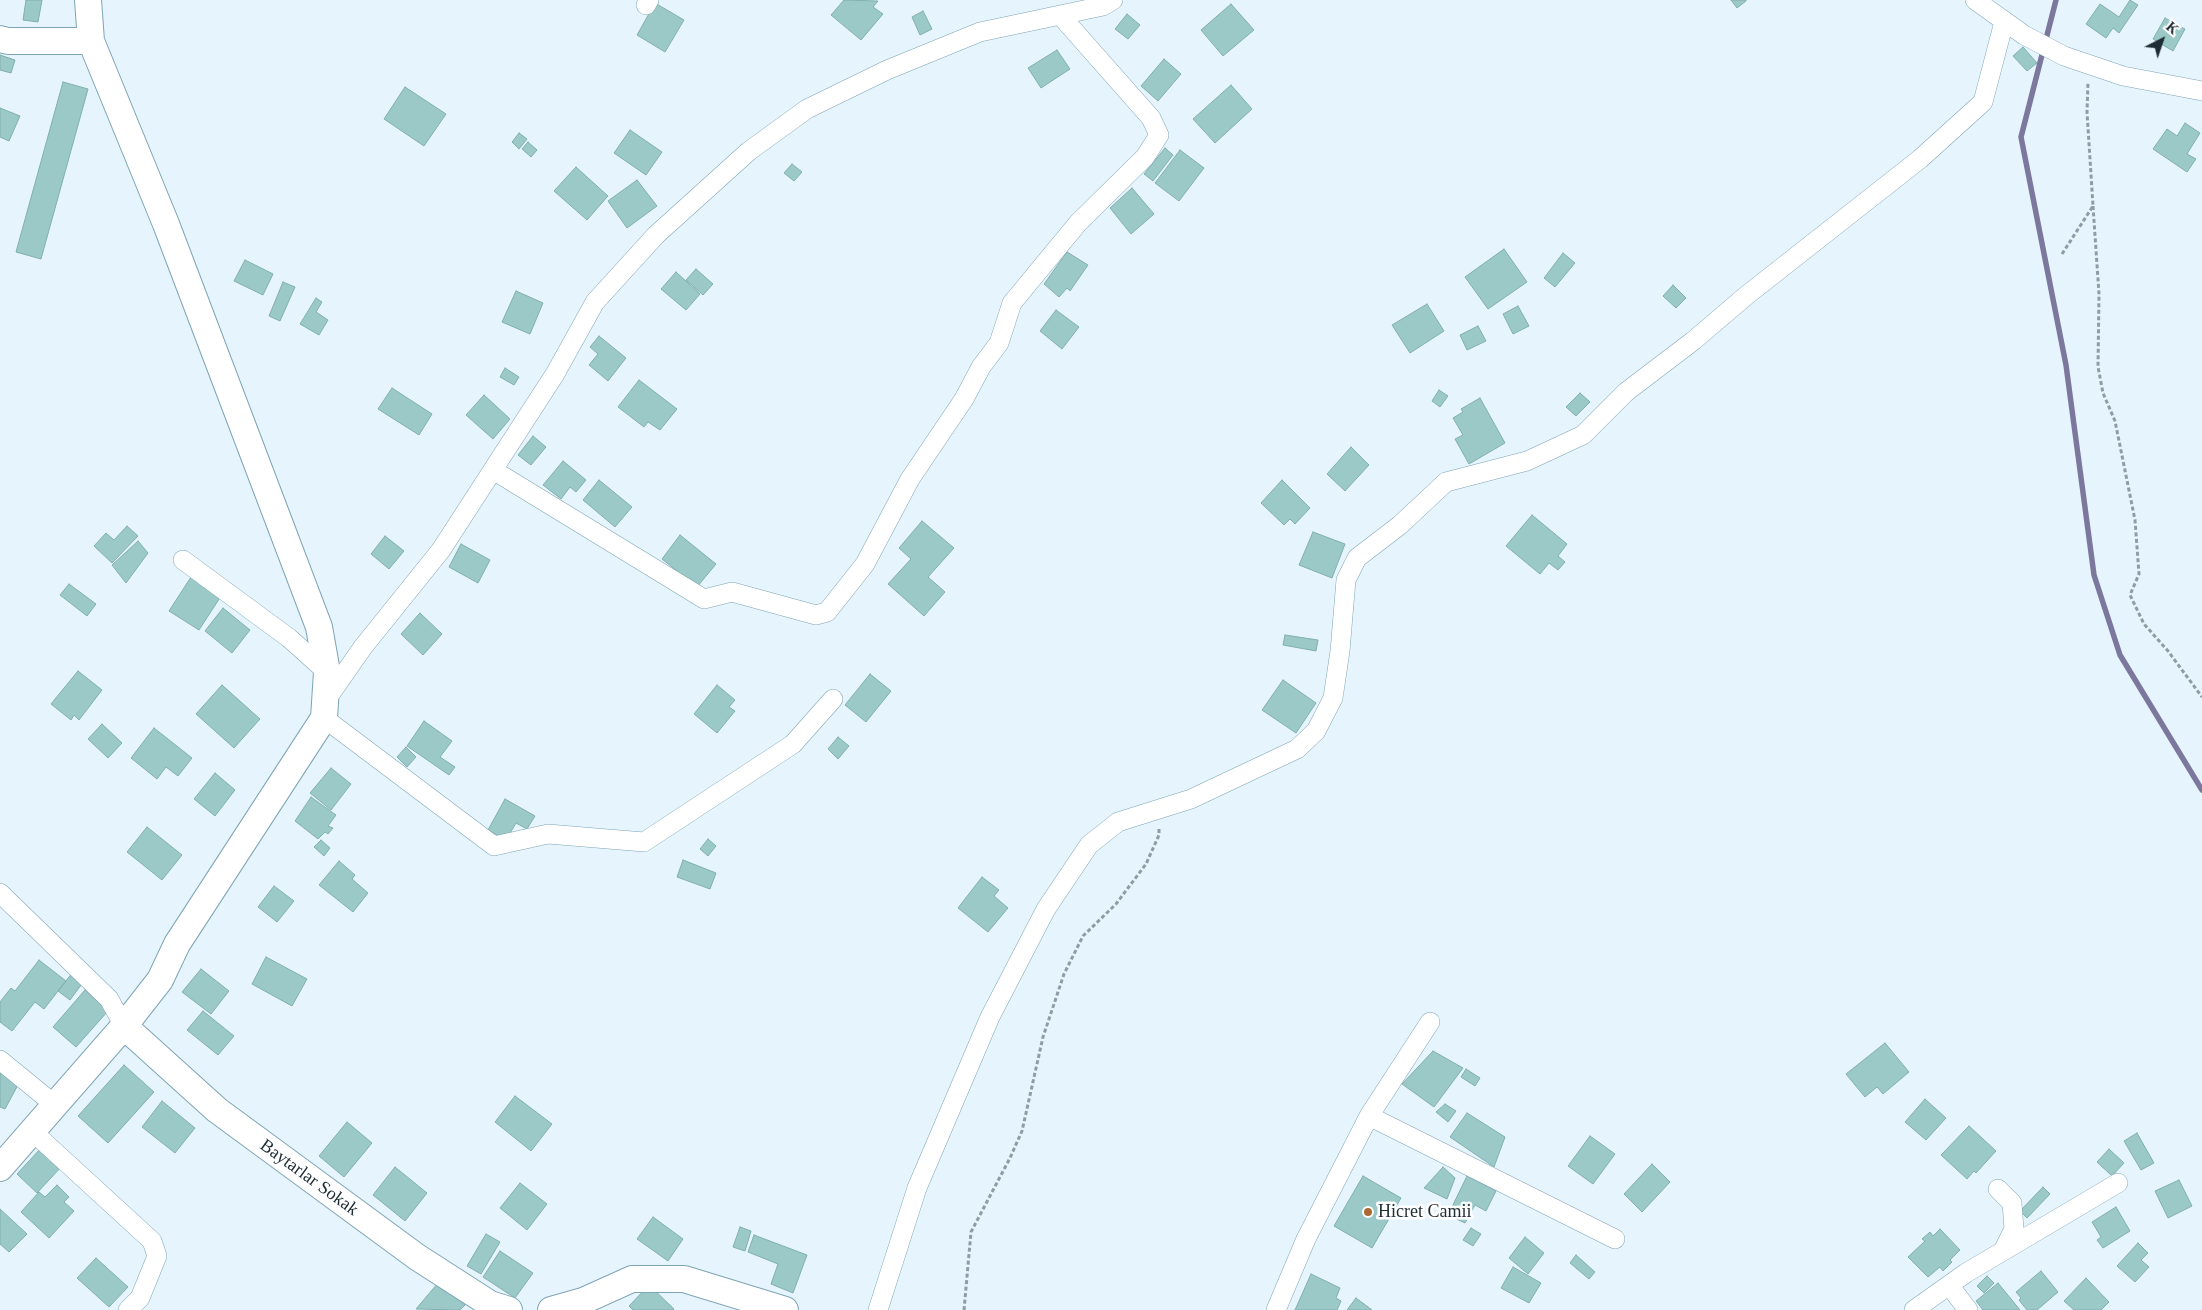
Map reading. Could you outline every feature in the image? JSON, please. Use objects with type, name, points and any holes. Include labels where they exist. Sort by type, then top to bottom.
[{"type":"main road","points":[[0,1168],[124,1026],[160,980],[177,944],[324,710],[326,672],[319,627],[166,224],[91,41],[88,0]]},
{"type":"main road","points":[[0,39],[8,41],[91,41]]},
{"type":"main road","name":"Baytarlar Sokak","points":[[124,1026],[217,1110],[416,1257],[490,1304],[509,1310]]},
{"type":"main road","points":[[551,1310],[583,1305],[632,1279],[684,1279],[785,1310]]},
{"type":"street","points":[[833,699],[793,744],[644,842],[548,834],[494,846],[324,710],[363,647],[441,550],[555,374],[595,302],[656,235],[749,151],[807,109],[886,70],[980,32],[1103,6],[1113,0]]},
{"type":"street","points":[[1975,0],[2024,35],[2064,56],[2123,76],[2202,91]]},
{"type":"street","points":[[493,470],[704,599],[732,592],[816,615],[827,612],[865,564],[910,479],[964,400],[981,367],[999,343],[1012,303],[1078,223],[1145,157],[1158,135],[1150,118],[1060,15]]},
{"type":"street","points":[[878,1310],[917,1188],[990,1017],[1046,909],[1089,845],[1118,822],[1192,799],[1296,749],[1316,731],[1333,698],[1340,650],[1346,580],[1357,558],[1400,525],[1446,482],[1527,461],[1583,434],[1626,392],[1693,341],[1747,295],[1920,159],[1983,102],[2004,22]]},
{"type":"street","points":[[183,560],[289,638],[326,672]]},
{"type":"street","points":[[0,893],[110,999],[124,1026]]},
{"type":"street","points":[[1276,1310],[1306,1239],[1369,1116],[1430,1022]]},
{"type":"street","points":[[0,1060],[55,1105]]},
{"type":"street","points":[[1369,1116],[1615,1239]]},
{"type":"street","points":[[32,1131],[152,1241],[157,1256],[139,1306]]},
{"type":"street","points":[[1914,1310],[1949,1284],[2118,1183]]},
{"type":"street","points":[[1998,1189],[2012,1203],[2014,1229],[2003,1251]]},
{"type":"street","points":[[1949,1284],[1968,1310]]},
{"type":"path","points":[[2089,64],[2087,112],[2099,294],[2098,367],[2103,393],[2115,421],[2135,520],[2139,574],[2130,595],[2144,624],[2168,651],[2202,697]]},
{"type":"path","points":[[2062,254],[2093,206]]},
{"type":"path","points":[[964,1310],[971,1232],[1022,1132],[1043,1037],[1064,974],[1083,936],[1116,904],[1146,864],[1159,836],[1161,809]]},
{"type":"building","points":[[26,0],[42,0],[38,22],[23,20]]},
{"type":"building","points":[[844,0],[878,1],[873,7],[883,14],[861,40],[831,15]]},
{"type":"building","points":[[1731,0],[1746,0],[1746,1],[1737,8]]},
{"type":"building","points":[[2130,0],[2138,5],[2119,33],[2113,28],[2106,38],[2086,24],[2100,4],[2119,17]]},
{"type":"building","points":[[655,3],[684,20],[665,52],[637,35]]},
{"type":"building","points":[[1231,4],[1254,30],[1223,56],[1201,30]]},
{"type":"building","points":[[923,11],[932,29],[920,35],[912,17]]},
{"type":"building","points":[[1127,14],[1140,25],[1128,39],[1115,29]]},
{"type":"building","points":[[2165,18],[2185,29],[2173,51],[2153,39]]},
{"type":"building","points":[[2023,47],[2037,63],[2027,71],[2013,56]]},
{"type":"building","points":[[1057,50],[1070,69],[1041,88],[1028,68]]},
{"type":"building","points":[[0,55],[15,60],[11,73],[0,70]]},
{"type":"building","points":[[1164,59],[1181,74],[1158,101],[1141,86]]},
{"type":"building","points":[[63,82],[88,89],[41,259],[16,252]]},
{"type":"building","points":[[1231,85],[1252,109],[1215,143],[1193,119]]},
{"type":"building","points":[[405,87],[446,114],[424,146],[384,119]]},
{"type":"building","points":[[0,108],[20,116],[9,141],[0,137]]},
{"type":"building","points":[[2185,123],[2200,133],[2187,154],[2196,159],[2187,172],[2153,149],[2167,129],[2177,136]]},
{"type":"building","points":[[630,130],[662,152],[646,175],[614,153]]},
{"type":"building","points":[[519,133],[527,139],[519,149],[512,142]]},
{"type":"building","points":[[528,142],[537,150],[531,157],[522,149]]},
{"type":"building","points":[[1165,148],[1173,155],[1153,181],[1144,174]]},
{"type":"building","points":[[1180,150],[1204,168],[1179,201],[1155,183]]},
{"type":"building","points":[[792,164],[802,172],[794,181],[784,173]]},
{"type":"building","points":[[576,167],[608,196],[587,220],[554,191]]},
{"type":"building","points":[[637,180],[657,206],[627,228],[608,201]]},
{"type":"building","points":[[1132,188],[1154,214],[1131,234],[1110,208]]},
{"type":"building","points":[[1504,249],[1527,282],[1488,309],[1465,277]]},
{"type":"building","points":[[1067,252],[1088,265],[1070,291],[1067,288],[1059,297],[1044,284]]},
{"type":"building","points":[[1563,253],[1575,263],[1555,287],[1544,278]]},
{"type":"building","points":[[245,260],[273,274],[263,295],[234,281]]},
{"type":"building","points":[[696,269],[713,284],[703,295],[686,280]]},
{"type":"building","points":[[676,272],[700,294],[686,310],[661,289]]},
{"type":"building","points":[[283,282],[295,287],[280,321],[269,316]]},
{"type":"building","points":[[1673,285],[1686,298],[1676,308],[1663,296]]},
{"type":"building","points":[[516,291],[543,303],[530,334],[502,322]]},
{"type":"building","points":[[316,298],[322,302],[316,312],[328,320],[319,335],[300,324]]},
{"type":"building","points":[[1427,304],[1444,331],[1410,353],[1392,325]]},
{"type":"building","points":[[1518,306],[1529,326],[1513,334],[1503,314]]},
{"type":"building","points":[[1056,310],[1079,327],[1062,349],[1040,331]]},
{"type":"building","points":[[1478,326],[1486,341],[1467,350],[1460,335]]},
{"type":"building","points":[[599,336],[626,358],[608,381],[589,365],[598,354],[590,347]]},
{"type":"building","points":[[505,368],[519,377],[514,385],[500,377]]},
{"type":"building","points":[[639,380],[677,409],[660,430],[648,422],[644,427],[618,407]]},
{"type":"building","points":[[392,388],[432,414],[419,435],[378,409]]},
{"type":"building","points":[[1439,390],[1448,396],[1440,407],[1432,401]]},
{"type":"building","points":[[1580,393],[1590,402],[1576,416],[1566,407]]},
{"type":"building","points":[[484,395],[510,419],[493,439],[466,415]]},
{"type":"building","points":[[1480,398],[1505,443],[1469,464],[1455,439],[1463,435],[1453,418],[1463,412],[1461,409]]},
{"type":"building","points":[[533,436],[546,447],[531,465],[518,455]]},
{"type":"building","points":[[1351,447],[1369,465],[1345,491],[1327,474]]},
{"type":"building","points":[[563,461],[586,480],[576,492],[570,487],[561,499],[543,485]]},
{"type":"building","points":[[599,480],[632,507],[615,527],[583,500]]},
{"type":"building","points":[[1282,480],[1310,508],[1295,524],[1290,519],[1284,525],[1261,503]]},
{"type":"building","points":[[1532,515],[1567,544],[1558,556],[1565,562],[1558,570],[1549,563],[1540,574],[1506,546]]},
{"type":"building","points":[[922,521],[954,548],[928,577],[945,592],[924,616],[888,584],[911,559],[899,548]]},
{"type":"building","points":[[127,526],[138,536],[112,563],[94,546],[106,533],[114,540]]},
{"type":"building","points":[[1313,532],[1345,544],[1332,578],[1299,565]]},
{"type":"building","points":[[680,535],[716,564],[697,587],[662,559]]},
{"type":"building","points":[[385,536],[404,551],[389,569],[371,554]]},
{"type":"building","points":[[138,541],[148,553],[126,583],[112,565]]},
{"type":"building","points":[[461,544],[490,560],[478,583],[449,567]]},
{"type":"building","points":[[193,574],[223,593],[199,630],[169,611]]},
{"type":"building","points":[[69,584],[96,604],[87,616],[60,595]]},
{"type":"building","points":[[223,608],[250,630],[232,653],[205,631]]},
{"type":"building","points":[[420,613],[442,634],[423,655],[401,634]]},
{"type":"building","points":[[1285,635],[1318,640],[1316,651],[1283,645]]},
{"type":"building","points":[[78,671],[102,690],[79,720],[74,715],[71,720],[51,704]]},
{"type":"building","points":[[870,674],[891,691],[866,722],[845,705]]},
{"type":"building","points":[[1283,680],[1316,703],[1296,733],[1262,710]]},
{"type":"building","points":[[222,685],[260,719],[234,748],[196,714]]},
{"type":"building","points":[[717,685],[735,700],[729,707],[735,711],[717,733],[694,714]]},
{"type":"building","points":[[424,721],[452,741],[440,757],[455,767],[449,775],[407,746]]},
{"type":"building","points":[[102,724],[122,743],[108,758],[88,739]]},
{"type":"building","points":[[154,728],[192,758],[178,776],[166,767],[157,779],[131,758]]},
{"type":"building","points":[[838,737],[849,746],[838,759],[828,749]]},
{"type":"building","points":[[406,747],[416,757],[407,767],[397,757]]},
{"type":"building","points":[[331,768],[351,784],[331,810],[310,793]]},
{"type":"building","points":[[215,773],[235,790],[215,816],[194,799]]},
{"type":"building","points":[[311,797],[336,815],[328,826],[333,828],[328,834],[325,832],[318,839],[295,821]]},
{"type":"building","points":[[505,799],[535,816],[527,829],[516,823],[506,840],[488,830]]},
{"type":"building","points":[[147,827],[182,855],[162,880],[127,852]]},
{"type":"building","points":[[708,839],[716,846],[708,856],[700,849]]},
{"type":"building","points":[[321,840],[330,848],[324,856],[314,847]]},
{"type":"building","points":[[683,860],[716,873],[710,889],[677,877]]},
{"type":"building","points":[[339,861],[355,875],[352,879],[368,893],[353,912],[319,885]]},
{"type":"building","points":[[982,877],[999,890],[994,896],[1008,908],[988,932],[958,908]]},
{"type":"building","points":[[274,886],[294,901],[277,922],[258,907]]},
{"type":"building","points":[[266,957],[307,979],[292,1006],[252,984]]},
{"type":"building","points":[[39,960],[66,981],[44,1009],[35,1002],[12,1031],[0,1022],[0,1002],[11,988],[15,991]]},
{"type":"building","points":[[201,969],[229,991],[211,1014],[182,992]]},
{"type":"building","points":[[73,972],[84,981],[70,1000],[58,991]]},
{"type":"building","points":[[85,990],[108,1011],[76,1047],[53,1027]]},
{"type":"building","points":[[203,1011],[234,1036],[218,1055],[187,1030]]},
{"type":"building","points":[[1885,1043],[1909,1072],[1883,1094],[1877,1087],[1865,1097],[1846,1074]]},
{"type":"building","points":[[1433,1051],[1463,1068],[1434,1107],[1402,1084]]},
{"type":"building","points":[[124,1065],[154,1092],[108,1143],[78,1116]]},
{"type":"building","points":[[1466,1069],[1480,1078],[1475,1086],[1461,1077]]},
{"type":"building","points":[[0,1073],[19,1083],[5,1109],[0,1107]]},
{"type":"building","points":[[515,1096],[552,1124],[531,1151],[495,1122]]},
{"type":"building","points":[[1925,1099],[1946,1118],[1926,1140],[1905,1122]]},
{"type":"building","points":[[162,1101],[195,1128],[175,1153],[142,1127]]},
{"type":"building","points":[[1445,1104],[1456,1111],[1448,1122],[1436,1112]]},
{"type":"building","points":[[1467,1113],[1505,1137],[1494,1167],[1450,1137]]},
{"type":"building","points":[[347,1122],[372,1143],[344,1177],[319,1156]]},
{"type":"building","points":[[1969,1126],[1996,1151],[1976,1173],[1974,1171],[1967,1179],[1941,1155]]},
{"type":"building","points":[[2137,1133],[2154,1163],[2141,1170],[2124,1141]]},
{"type":"building","points":[[1590,1136],[1615,1154],[1593,1184],[1568,1166]]},
{"type":"building","points":[[41,1148],[61,1167],[37,1193],[17,1174]]},
{"type":"building","points":[[2109,1149],[2124,1163],[2112,1176],[2097,1162]]},
{"type":"building","points":[[1652,1164],[1670,1182],[1642,1212],[1624,1194]]},
{"type":"building","points":[[395,1167],[427,1193],[405,1221],[373,1195]]},
{"type":"building","points":[[1443,1167],[1455,1178],[1447,1199],[1424,1188]]},
{"type":"building","name":"Hicret Camii","points":[[1363,1176],[1401,1198],[1372,1248],[1334,1226]]},
{"type":"building","points":[[1467,1176],[1496,1191],[1486,1211],[1475,1205],[1465,1223],[1448,1215]]},
{"type":"building","points":[[2179,1180],[2192,1206],[2168,1218],[2155,1191]]},
{"type":"building","points":[[520,1183],[547,1204],[527,1230],[500,1208]]},
{"type":"building","points":[[57,1185],[69,1197],[64,1202],[74,1211],[49,1238],[21,1212],[39,1192],[45,1197]]},
{"type":"building","points":[[2043,1187],[2050,1194],[2027,1218],[2020,1211]]},
{"type":"building","points":[[2116,1207],[2130,1231],[2103,1248],[2097,1240],[2101,1237],[2092,1222]]},
{"type":"building","points":[[0,1209],[27,1234],[9,1252],[0,1244]]},
{"type":"building","points":[[653,1217],[683,1239],[668,1261],[637,1239]]},
{"type":"building","points":[[740,1227],[751,1231],[745,1251],[733,1247]]},
{"type":"building","points":[[1471,1228],[1481,1234],[1473,1246],[1463,1240]]},
{"type":"building","points":[[1940,1229],[1960,1250],[1943,1271],[1940,1267],[1928,1277],[1908,1257],[1925,1241],[1922,1239],[1930,1232],[1933,1236]]},
{"type":"building","points":[[486,1234],[500,1242],[481,1274],[467,1266]]},
{"type":"building","points":[[754,1235],[807,1255],[793,1293],[771,1284],[778,1264],[748,1252]]},
{"type":"building","points":[[1525,1237],[1544,1253],[1528,1274],[1509,1258]]},
{"type":"building","points":[[2138,1243],[2148,1253],[2141,1260],[2149,1267],[2135,1282],[2117,1266]]},
{"type":"building","points":[[500,1251],[533,1273],[515,1298],[483,1277]]},
{"type":"building","points":[[1576,1255],[1595,1272],[1589,1279],[1570,1263]]},
{"type":"building","points":[[96,1258],[128,1287],[109,1307],[77,1278]]},
{"type":"building","points":[[1513,1267],[1541,1283],[1529,1303],[1501,1288]]},
{"type":"building","points":[[2041,1271],[2058,1292],[2037,1310],[2027,1310],[2019,1300],[2021,1298],[2016,1292]]},
{"type":"building","points":[[1311,1274],[1340,1288],[1336,1298],[1341,1301],[1337,1310],[1295,1310]]},
{"type":"building","points":[[1987,1276],[1994,1283],[1984,1293],[1977,1286]]},
{"type":"building","points":[[2086,1278],[2109,1302],[2101,1310],[2074,1310],[2064,1301]]},
{"type":"building","points":[[438,1283],[465,1305],[460,1310],[416,1309]]},
{"type":"building","points":[[1998,1283],[2020,1310],[1983,1310],[1976,1301]]},
{"type":"building","points":[[649,1285],[673,1310],[633,1310],[629,1306]]},
{"type":"building","points":[[1356,1298],[1372,1310],[1347,1310]]},
{"type":"waterway","points":[[2056,0],[2021,137],[2066,365],[2094,575],[2120,655],[2202,790]]},
{"type":"place","name":"Hicret Camii","points":[[1368,1212]]}]
